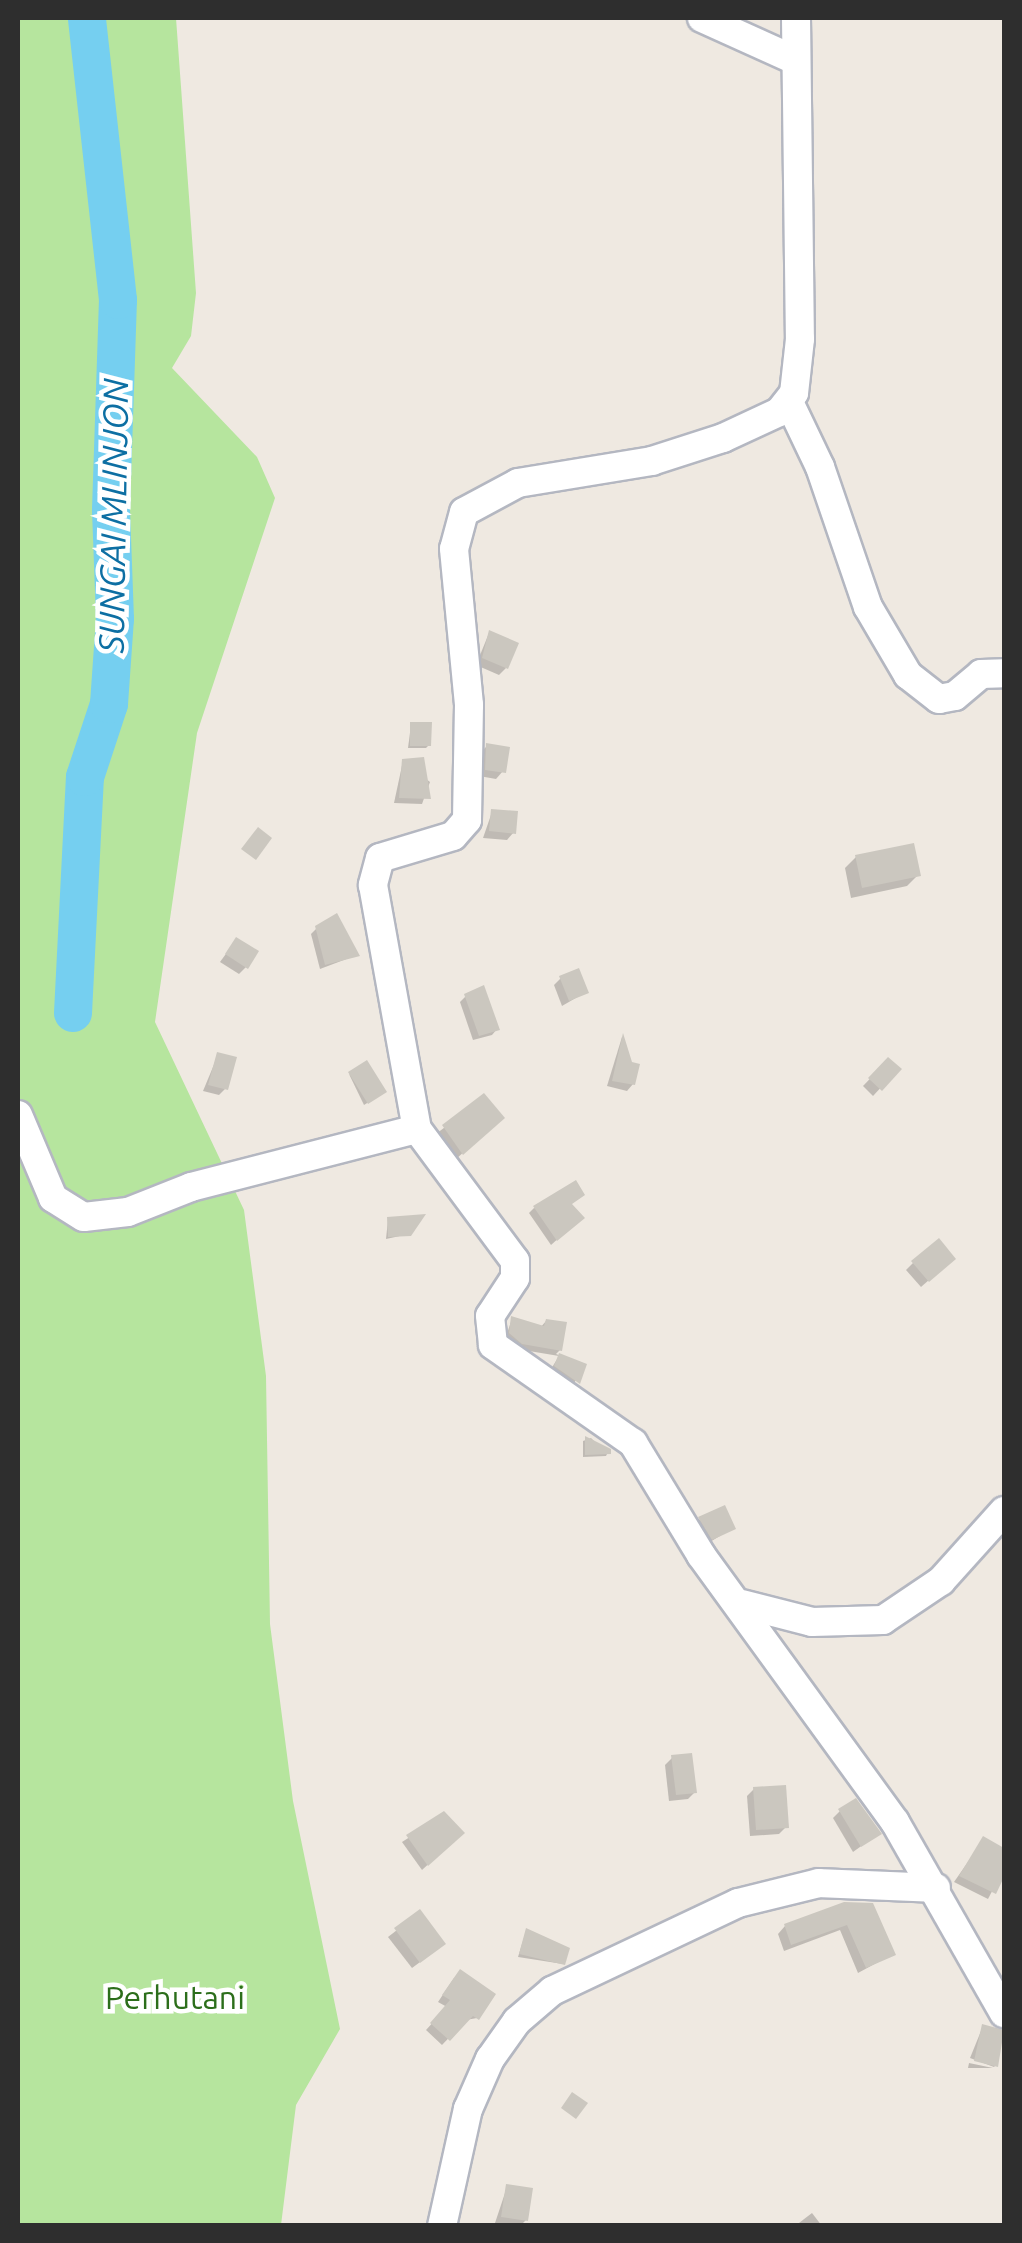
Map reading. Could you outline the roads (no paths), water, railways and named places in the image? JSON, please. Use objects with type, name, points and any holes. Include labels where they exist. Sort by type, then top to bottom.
[{"type":"street","points":[[702,18],[795,60]]},
{"type":"street","points":[[796,18],[800,339],[789,402],[820,467],[868,607],[908,675],[939,699],[955,696],[981,674],[1004,673]]},
{"type":"street","points":[[789,402],[758,424],[652,461],[503,488],[474,502],[457,522],[469,705],[467,820],[446,840],[390,851],[372,875],[417,1128],[515,1262],[515,1278],[490,1316],[492,1345],[633,1443],[702,1555],[742,1604],[936,1888],[1004,2013]]},
{"type":"street","points":[[18,1115],[53,1198],[84,1217],[128,1212],[191,1188],[417,1128]]},
{"type":"street","points":[[742,1604],[812,1622],[883,1620],[941,1581],[1004,1512]]},
{"type":"street","points":[[442,2226],[468,2109],[490,2059],[517,2021],[552,1991],[738,1903],[819,1883],[936,1888]]},
{"type":"waterway","name":"SUNGAI MLINJON","points":[[73,1013],[85,777],[109,704],[115,619],[111,510],[118,300],[87,18]]},
{"type":"park label","name":"Perhutani","points":[[175,1997]]}]
